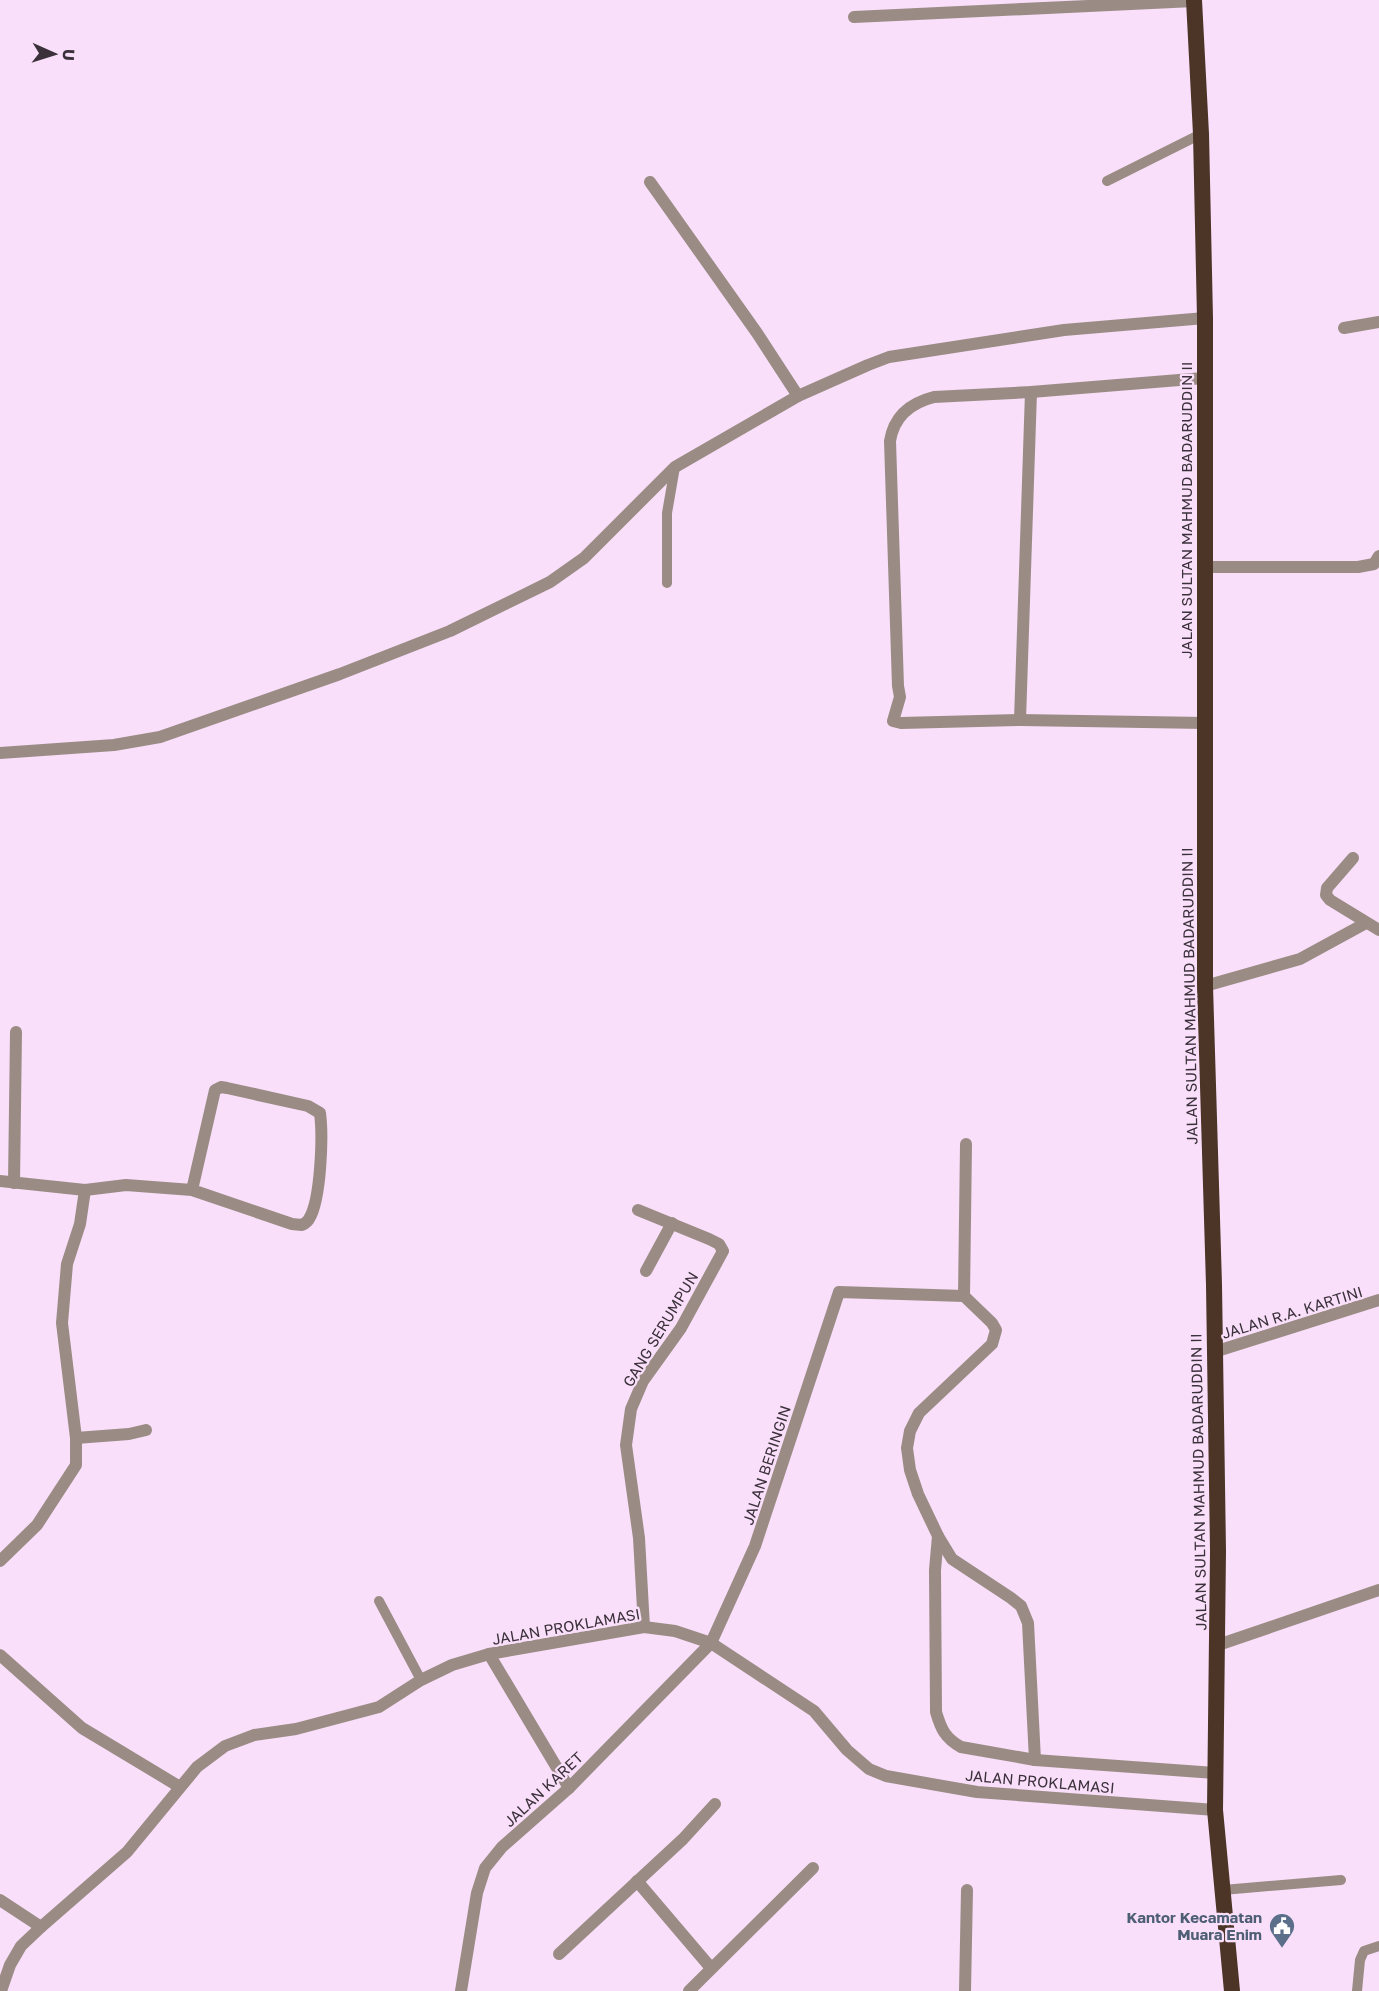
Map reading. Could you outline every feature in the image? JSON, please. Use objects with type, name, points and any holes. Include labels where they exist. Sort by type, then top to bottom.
[{"type":"highway","name":"JALAN SULTAN MAHMUD BADARUDDIN II","points":[[1194,1],[1201,134],[1205,318],[1205,986],[1214,1285],[1218,1551],[1215,1810],[1232,1991]]},
{"type":"street","points":[[854,17],[979,6],[1194,1]]},
{"type":"street","points":[[650,182],[757,333],[798,396]]},
{"type":"street","points":[[0,753],[138,742],[340,674],[450,631],[543,586],[568,571],[584,558],[675,467],[798,396],[889,357],[1064,330],[1205,318]]},
{"type":"street","points":[[1344,328],[1379,322]]},
{"type":"street","points":[[1204,378],[1031,392],[934,397],[908,408],[898,418],[892,429],[890,441],[900,697],[893,721],[901,723],[1020,720],[1205,723]]},
{"type":"street","points":[[1020,720],[1031,392]]},
{"type":"street","points":[[1206,567],[1358,567],[1374,564],[1379,556]]},
{"type":"street","points":[[1353,858],[1327,888],[1326,895],[1330,900],[1379,930]]},
{"type":"street","points":[[1205,986],[1300,959],[1366,922]]},
{"type":"street","points":[[14,1183],[16,1032]]},
{"type":"street","points":[[0,1181],[85,1190],[126,1185],[192,1190],[302,1226],[309,1220],[317,1193],[322,1129],[320,1113],[308,1106],[227,1088],[221,1087],[215,1090],[192,1190]]},
{"type":"street","points":[[966,1144],[964,1296],[992,1323],[996,1336],[992,1344],[919,1413],[910,1431],[907,1448],[910,1470],[918,1494],[952,1559],[997,1587],[1021,1606],[1028,1623],[1035,1760]]},
{"type":"street","points":[[0,1561],[37,1525],[76,1465],[76,1438],[62,1323],[67,1264],[80,1224],[85,1190]]},
{"type":"street","name":"GANG SERUMPUN","points":[[638,1209],[709,1239],[719,1244],[723,1251],[681,1328],[643,1381],[631,1409],[626,1445],[639,1538],[644,1627]]},
{"type":"street","points":[[646,1270],[672,1223]]},
{"type":"street","name":"JALAN BERINGIN","points":[[711,1643],[755,1546],[839,1292],[964,1296]]},
{"type":"street","name":"JALAN R.A. KARTINI","points":[[1214,1352],[1379,1300]]},
{"type":"street","points":[[76,1438],[129,1434],[146,1430]]},
{"type":"street","points":[[938,1536],[935,1570],[936,1712],[942,1731],[950,1741],[961,1747],[1035,1760],[1215,1773]]},
{"type":"street","points":[[1218,1645],[1379,1590]]},
{"type":"street","name":"JALAN PROKLAMASI","points":[[1,1991],[5,1967],[21,1946],[127,1852],[197,1767],[225,1746],[254,1735],[296,1729],[379,1707],[421,1680],[452,1665],[489,1654],[644,1627],[675,1631],[711,1643],[814,1712],[847,1750],[869,1769],[886,1776],[976,1792],[1215,1810]]},
{"type":"street","name":"JALAN KARET","points":[[461,1991],[477,1893],[485,1868],[502,1847],[569,1788],[711,1643]]},
{"type":"street","points":[[489,1654],[569,1788]]},
{"type":"street","points":[[0,1655],[82,1728],[180,1787]]},
{"type":"street","points":[[560,1954],[683,1839],[715,1804]]},
{"type":"street","points":[[689,1991],[813,1868]]},
{"type":"street","points":[[637,1881],[711,1968]]},
{"type":"street","points":[[965,1991],[967,1890]]},
{"type":"street","points":[[0,1900],[41,1927]]},
{"type":"lane","points":[[1107,181],[1201,134]]},
{"type":"lane","points":[[667,583],[667,513],[675,467]]},
{"type":"lane","points":[[379,1601],[421,1680]]},
{"type":"lane","points":[[1223,1890],[1341,1880]]},
{"type":"lane","points":[[1357,1991],[1360,1960],[1364,1951],[1379,1946]]},
{"type":"place","name":"Kantor Kecamatan Muara Enim","points":[[1282,1949]]}]
